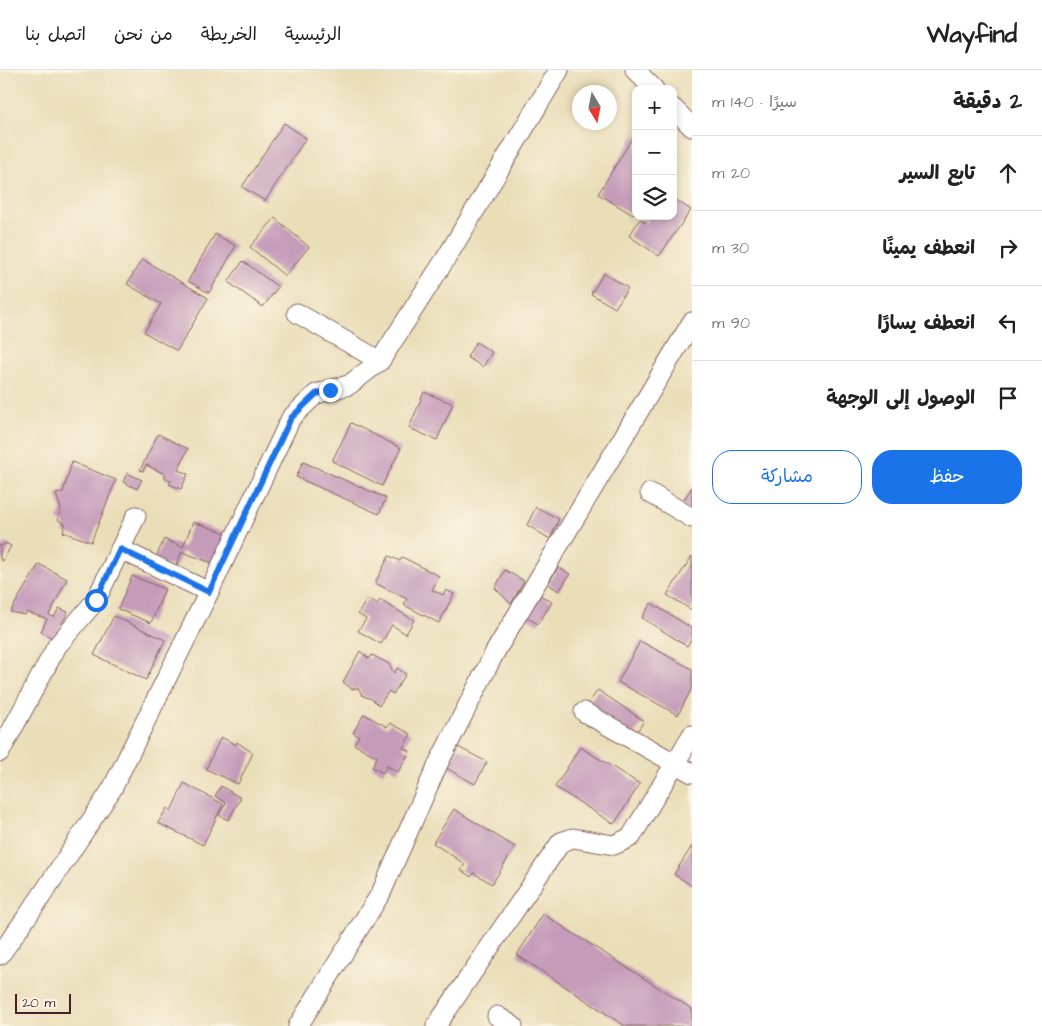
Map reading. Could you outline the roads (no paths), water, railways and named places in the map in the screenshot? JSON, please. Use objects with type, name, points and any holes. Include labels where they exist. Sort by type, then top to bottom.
[{"type":"street","points":[[0,955],[112,789],[209,592],[291,418],[316,394],[349,385],[380,361],[438,270],[559,70]]},
{"type":"street","points":[[635,70],[650,85]]},
{"type":"street","points":[[677,112],[692,127]]},
{"type":"street","points":[[297,313],[380,361]]},
{"type":"street","points":[[298,1026],[381,893],[438,764],[495,652],[692,322]]},
{"type":"street","points":[[650,493],[692,518]]},
{"type":"street","points":[[0,752],[57,646],[96,600],[136,516]]},
{"type":"street","points":[[120,549],[209,592]]},
{"type":"street","points":[[584,712],[692,773]]},
{"type":"street","points":[[436,1026],[561,842],[573,838],[614,845],[632,837],[692,735]]},
{"type":"street","points":[[497,1016],[514,1026]]}]
